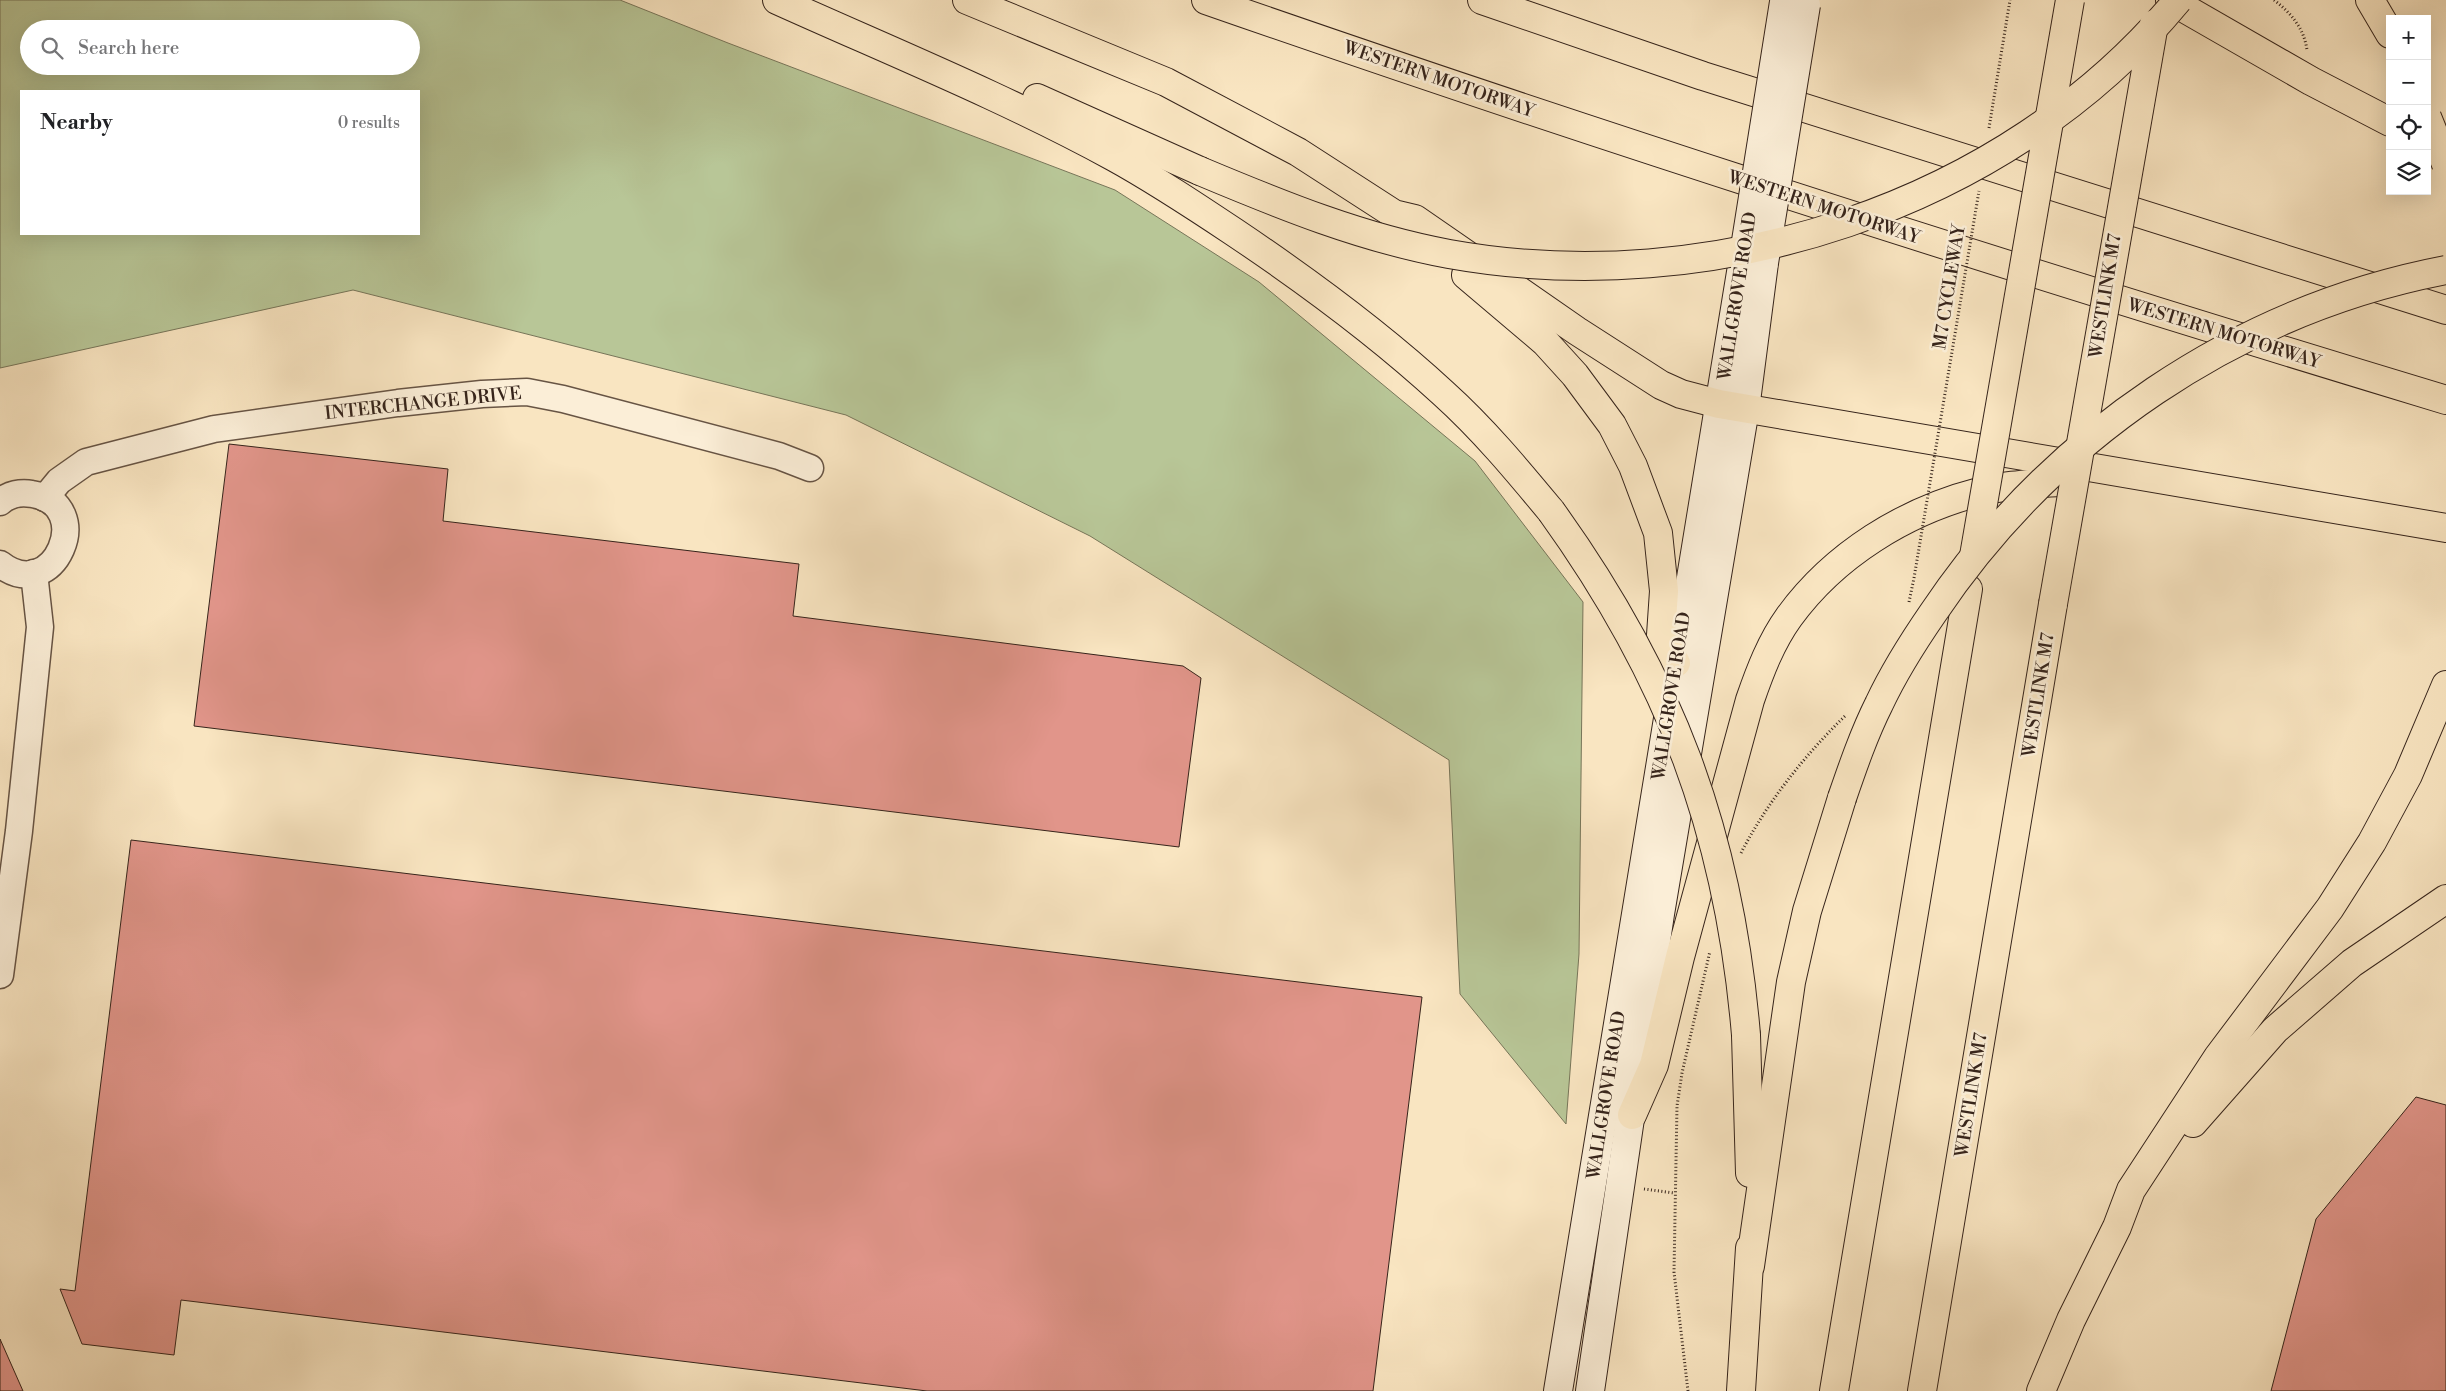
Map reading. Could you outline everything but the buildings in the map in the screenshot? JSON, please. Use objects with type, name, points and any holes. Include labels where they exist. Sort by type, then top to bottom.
[{"type":"highway","points":[[777,0],[1001,100],[1059,128],[1115,158],[1223,225],[1284,266],[1358,321],[1444,393],[1499,449],[1551,511],[1598,578],[1638,646],[1673,718],[1698,786],[1722,873],[1737,950],[1746,1034],[1749,1090],[1750,1266]]},
{"type":"highway","points":[[818,0],[1200,171],[1319,219],[1365,234],[1449,254],[1535,265],[1621,266],[1698,259],[1774,245],[1866,216],[1926,192],[2020,138],[2082,93],[2143,38],[2178,0]]},
{"type":"highway","points":[[967,0],[1120,62],[1201,99],[1298,152],[1394,214],[1414,219],[1577,332],[1661,385],[1681,394],[1732,407],[2446,528]]},
{"type":"highway","name":"WESTERN MOTORWAY","points":[[1206,0],[1688,163],[2214,331],[2446,400]]},
{"type":"highway","points":[[1482,0],[1703,76],[2446,310]]},
{"type":"highway","points":[[1834,1391],[1968,589],[2070,0]]},
{"type":"highway","name":"WESTLINK M7","points":[[1922,1391],[2053,604],[2158,0]]},
{"type":"highway","points":[[2170,0],[2311,81],[2386,120]]},
{"type":"highway","points":[[2370,1],[2386,27]]},
{"type":"highway","points":[[2431,127],[2446,164]]},
{"type":"highway","points":[[2431,144],[2446,152]]},
{"type":"highway","points":[[1394,214],[1402,229],[1463,272],[1545,342],[1575,375],[1612,425],[1633,466],[1658,533],[1664,591],[1661,635],[1676,663]]},
{"type":"highway","points":[[1741,1391],[1750,1266],[1792,982],[1807,911],[1857,754],[1879,703],[1910,646],[1979,550],[2021,503],[2070,456],[2152,392],[2254,333],[2353,294],[2446,270]]},
{"type":"highway","points":[[1632,1115],[1654,1065],[1680,956],[1750,700],[1760,672],[1788,618],[1805,597],[1842,561],[1885,531],[1920,512],[1980,491],[2017,485],[2067,482],[2104,469]]},
{"type":"highway","points":[[2041,1391],[2071,1320],[2117,1227],[2131,1190],[2213,1065],[2330,908],[2372,842],[2408,775],[2446,685]]},
{"type":"highway","points":[[2117,1227],[2139,1201],[2193,1124],[2275,1030],[2352,963],[2446,899]]},
{"type":"main road","name":"WALLGROVE ROAD","points":[[1590,1391],[1632,1115],[1732,407],[1795,2]]},
{"type":"main road","name":"WALLGROVE ROAD","points":[[1558,1391],[1676,663],[1732,407]]},
{"type":"street","name":"INTERCHANGE DRIVE","points":[[45,498],[59,481],[86,462],[214,428],[398,403],[482,394],[527,392],[563,399],[779,456],[810,468]]},
{"type":"street","points":[[0,502],[12,495],[24,493],[45,498],[60,513],[66,534],[60,554],[44,569],[34,573],[12,571],[0,564]]},
{"type":"street","points":[[0,976],[40,627],[34,573]]},
{"type":"path","points":[[1988,137],[2010,0]]},
{"type":"path","points":[[2274,0],[2291,13],[2305,40],[2311,81]]},
{"type":"path","name":"M7 CYCLEWAY","points":[[1914,578],[1979,186]]},
{"type":"path","points":[[1621,1185],[1674,1193]]},
{"type":"green space","points":[[0,0],[620,0],[1115,190],[1259,282],[1475,461],[1583,602],[1579,954],[1566,1124],[1460,994],[1449,760],[1090,536],[846,415],[353,290],[0,368]]}]
